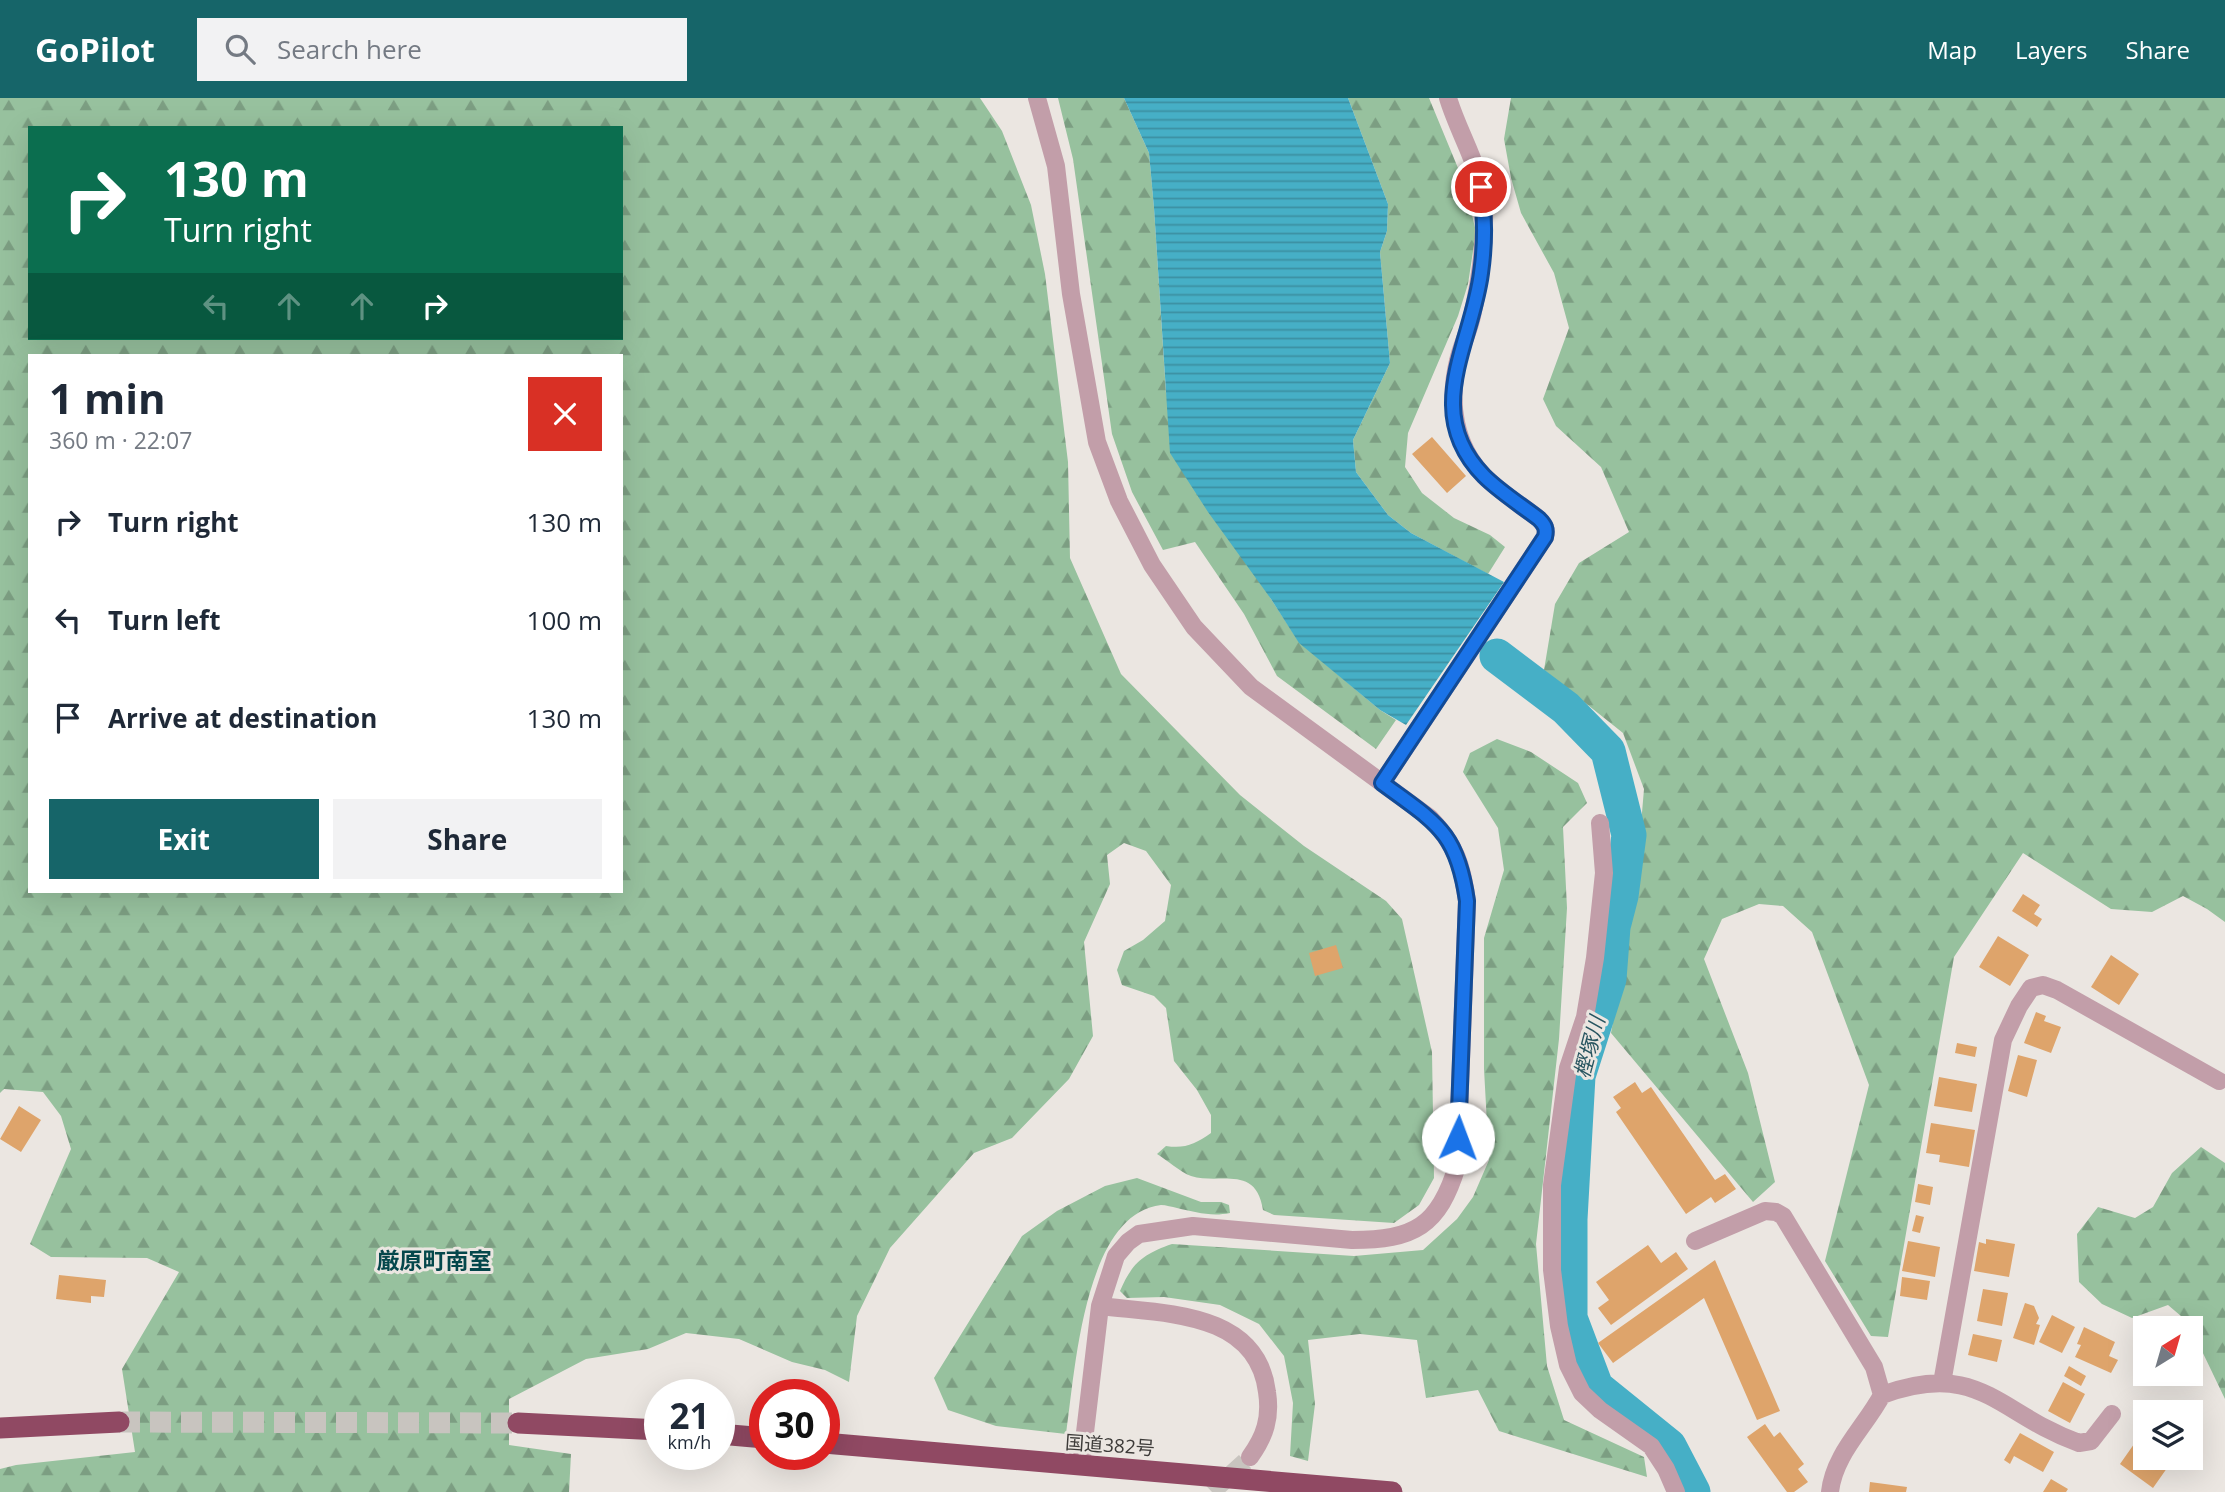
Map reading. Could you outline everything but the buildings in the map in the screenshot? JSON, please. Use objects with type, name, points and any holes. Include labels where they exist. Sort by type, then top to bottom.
[{"type":"highway","points":[[0,1428],[119,1422]]},
{"type":"highway","points":[[518,1423],[644,1429]]},
{"type":"highway","name":"国道382号","points":[[840,1444],[1392,1492]]},
{"type":"street","points":[[1037,98],[1056,166],[1071,294],[1097,442],[1119,501],[1152,565],[1194,627],[1251,687],[1430,818],[1448,837],[1459,859],[1467,901],[1457,1166],[1442,1205],[1424,1224],[1405,1235],[1379,1240],[1193,1226],[1139,1234],[1116,1256],[1100,1306],[1081,1466]]},
{"type":"street","points":[[1382,783],[1545,537],[1546,531],[1545,524],[1483,475],[1459,435],[1452,389],[1458,359],[1472,318],[1481,273],[1484,208],[1477,171],[1448,98]]},
{"type":"street","points":[[1600,823],[1604,873],[1595,958],[1585,1017],[1568,1068],[1552,1185],[1552,1270],[1568,1365],[1582,1393],[1600,1410],[1651,1446],[1676,1492]]},
{"type":"street","points":[[1942,1383],[2003,1040],[2031,988],[2043,985],[2057,990],[2219,1081]]},
{"type":"street","points":[[1695,1241],[1765,1211],[1783,1216],[1863,1346],[1877,1375],[1882,1395]]},
{"type":"street","points":[[1100,1306],[1197,1318],[1216,1324],[1246,1345],[1258,1360],[1266,1382],[1269,1404],[1268,1426],[1250,1457]]},
{"type":"street","points":[[1830,1492],[1831,1478],[1847,1447],[1882,1395],[1914,1385],[1942,1383],[1978,1389],[2079,1443],[2091,1441],[2112,1414]]},
{"type":"green space","points":[[0,98],[980,98],[1002,131],[1031,205],[1045,274],[1068,462],[1070,558],[1121,674],[1240,795],[1304,846],[1386,901],[1402,919],[1432,1052],[1434,1178],[1419,1205],[1394,1223],[1274,1215],[1263,1210],[1259,1196],[1245,1181],[1191,1176],[1157,1154],[1166,1146],[1190,1145],[1211,1133],[1211,1115],[1197,1090],[1174,1061],[1166,1008],[1154,996],[1122,985],[1117,970],[1124,951],[1143,940],[1165,921],[1171,885],[1146,851],[1124,843],[1107,855],[1110,884],[1084,942],[1093,1036],[1069,1079],[1012,1138],[974,1153],[890,1248],[857,1316],[849,1382],[825,1370],[792,1362],[739,1339],[686,1333],[648,1349],[586,1359],[509,1399],[509,1445],[571,1454],[569,1492],[0,1492],[0,1469],[135,1452],[122,1369],[179,1272],[147,1258],[51,1257],[30,1244],[71,1149],[61,1116],[43,1092],[4,1089],[0,1093]]},
{"type":"green space","points":[[1058,98],[1124,98],[1149,153],[1166,393],[1271,599],[1299,642],[1380,710],[1396,720],[1376,749],[1277,676],[1244,614],[1195,542],[1163,550],[1132,492],[1112,434],[1073,159]]},
{"type":"green space","points":[[1348,98],[1429,98],[1465,185],[1476,232],[1468,284],[1458,316],[1408,433],[1405,467],[1422,493],[1454,518],[1490,535],[1505,547],[1488,574],[1411,533],[1388,515],[1356,472],[1353,440],[1390,363],[1380,252],[1387,231],[1388,204]]},
{"type":"green space","points":[[1511,98],[2225,98],[2225,922],[2183,896],[2152,912],[2111,909],[2023,853],[1954,957],[1888,1337],[1871,1336],[1825,1261],[1869,1085],[1812,932],[1783,906],[1759,904],[1722,919],[1704,959],[1748,1073],[1775,1182],[1753,1202],[1611,1033],[1634,907],[1644,789],[1623,733],[1544,670],[1555,604],[1579,563],[1629,532],[1601,467],[1556,426],[1543,399],[1569,328],[1554,273],[1521,213],[1511,178],[1504,139]]},
{"type":"green space","points":[[1497,739],[1531,752],[1578,783],[1587,803],[1563,827],[1567,908],[1559,1039],[1536,1244],[1547,1366],[1564,1420],[1644,1457],[1647,1477],[1499,1431],[1478,1390],[1426,1398],[1417,1340],[1360,1334],[1308,1340],[1315,1404],[1308,1461],[1290,1456],[1293,1403],[1284,1356],[1259,1324],[1220,1305],[1164,1297],[1127,1298],[1120,1291],[1134,1266],[1146,1256],[1172,1244],[1354,1256],[1423,1250],[1457,1219],[1473,1197],[1489,1160],[1484,1069],[1484,938],[1504,870],[1498,828],[1463,772],[1470,753]]},
{"type":"green space","points":[[2201,1147],[2225,1163],[2225,1399],[2203,1353],[2203,1316],[2181,1316],[2168,1305],[2132,1318],[2102,1304],[2079,1282],[2077,1234],[2098,1207],[2135,1218],[2153,1207],[2172,1173]]},
{"type":"green space","points":[[1137,1178],[1201,1202],[1221,1202],[1229,1205],[1230,1213],[1203,1214],[1161,1205],[1135,1215],[1115,1236],[1099,1266],[1088,1301],[1079,1338],[1066,1434],[996,1426],[948,1410],[934,1378],[1022,1236],[1057,1211],[1105,1186]]},
{"type":"water","points":[[1124,98],[1348,98],[1388,204],[1387,231],[1380,252],[1390,363],[1353,440],[1356,472],[1388,515],[1411,533],[1504,582],[1406,725],[1380,710],[1299,643],[1170,453],[1149,153]]},
{"type":"waterway","name":"樫塚川","points":[[1497,656],[1566,708],[1608,751],[1629,835],[1621,896],[1613,927],[1609,979],[1578,1076],[1570,1219],[1570,1318],[1596,1387],[1669,1446],[1693,1492]]},
{"type":"tunnel","points":[[119,1422],[518,1423]]},
{"type":"tunnel","points":[[1212,1492],[1250,1457]]},
{"type":"district","name":"厳原町南室","points":[[434,1260]]},
{"type":"route","points":[[1458,1138],[1467,901],[1465,881],[1459,859],[1448,837],[1430,818],[1382,783],[1545,537],[1546,531],[1545,524],[1483,475],[1459,435],[1453,407],[1452,389],[1458,359],[1472,318],[1481,273],[1484,208],[1481,187]]}]
